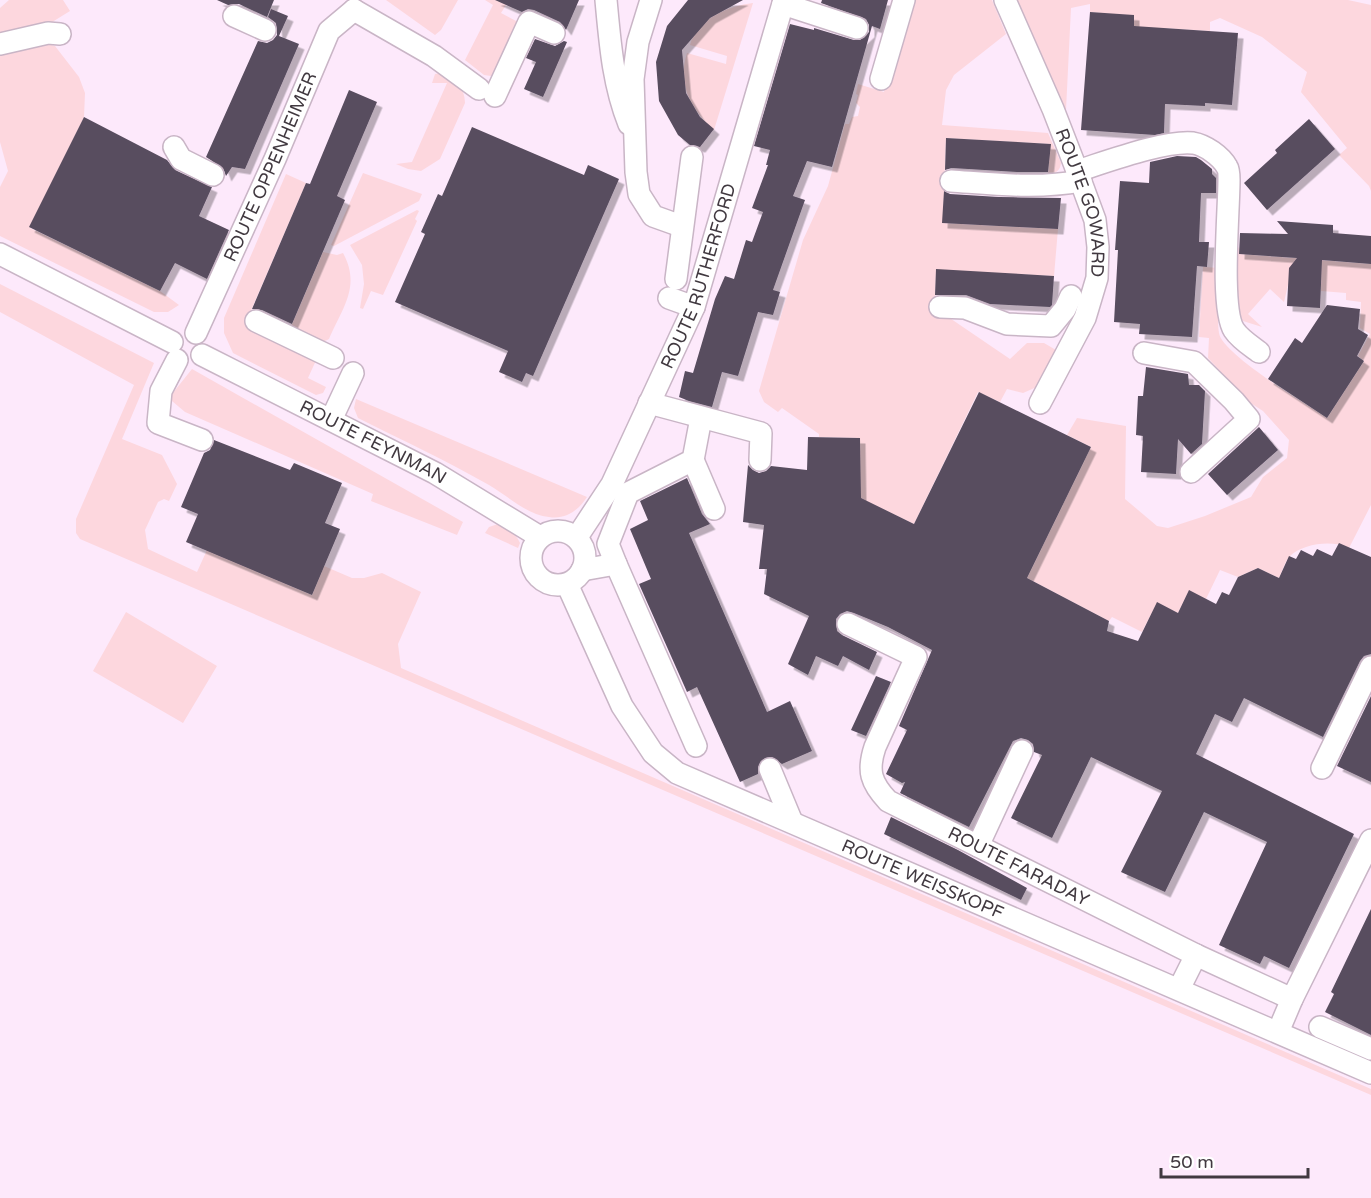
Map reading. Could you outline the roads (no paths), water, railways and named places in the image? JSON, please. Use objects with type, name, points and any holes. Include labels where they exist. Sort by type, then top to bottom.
[{"type":"street","points":[[606,0],[612,63],[620,101],[636,142]]},
{"type":"street","points":[[651,0],[638,42],[633,79],[636,172],[639,194],[653,216],[681,226]]},
{"type":"street","points":[[881,79],[904,0]]},
{"type":"street","name":"ROUTE GOWARD","points":[[1005,0],[1053,109],[1079,176],[1095,220],[1098,247],[1097,278],[1085,318],[1040,403]]},
{"type":"street","points":[[783,2],[857,28]]},
{"type":"street","name":"ROUTE RUTHERFORD","points":[[575,536],[581,531],[612,484],[694,307],[783,2]]},
{"type":"street","points":[[355,5],[487,93],[529,21],[554,33]]},
{"type":"street","name":"ROUTE OPPENHEIMER","points":[[196,333],[275,159],[329,31],[355,5]]},
{"type":"street","points":[[234,16],[265,30]]},
{"type":"street","points":[[0,44],[48,33],[60,34]]},
{"type":"street","points":[[951,181],[1059,186],[1147,150],[1194,143],[1211,151],[1227,167],[1229,180],[1227,278],[1230,320],[1235,332],[1259,352]]},
{"type":"street","points":[[174,147],[181,159],[213,175]]},
{"type":"street","points":[[692,157],[672,289],[694,307]]},
{"type":"street","points":[[0,254],[175,351],[184,363],[191,363],[202,355],[204,348],[196,333],[181,332],[175,351],[161,391],[158,423],[202,440]]},
{"type":"street","points":[[940,307],[965,308],[1007,324],[1051,326],[1065,309],[1071,297]]},
{"type":"street","points":[[256,321],[333,358]]},
{"type":"street","points":[[1144,353],[1194,362],[1249,419],[1191,472]]},
{"type":"street","name":"ROUTE FEYNMAN","points":[[202,355],[435,473],[540,537]]},
{"type":"street","points":[[331,420],[353,373]]},
{"type":"street","points":[[649,403],[761,433],[760,460]]},
{"type":"street","points":[[701,418],[693,460],[714,509]]},
{"type":"street","points":[[693,460],[628,492],[608,544],[696,746]]},
{"type":"street","points":[[575,577],[585,564],[584,551],[575,536],[561,530],[540,537],[531,551],[530,558],[534,572],[539,578],[552,585],[616,564]]},
{"type":"street","name":"ROUTE WEISSKOPF","points":[[575,577],[622,706],[653,753],[677,773],[1371,1073]]},
{"type":"street","name":"ROUTE FARADAY","points":[[849,624],[916,657],[870,761],[876,788],[888,801],[1196,955],[1292,999]]},
{"type":"street","points":[[1322,768],[1371,667]]},
{"type":"street","points":[[978,846],[1022,751]]},
{"type":"street","points":[[770,769],[792,822]]},
{"type":"street","points":[[1278,1032],[1371,840]]},
{"type":"street","points":[[1179,989],[1196,955]]},
{"type":"street","points":[[1320,1027],[1371,1049]]}]
